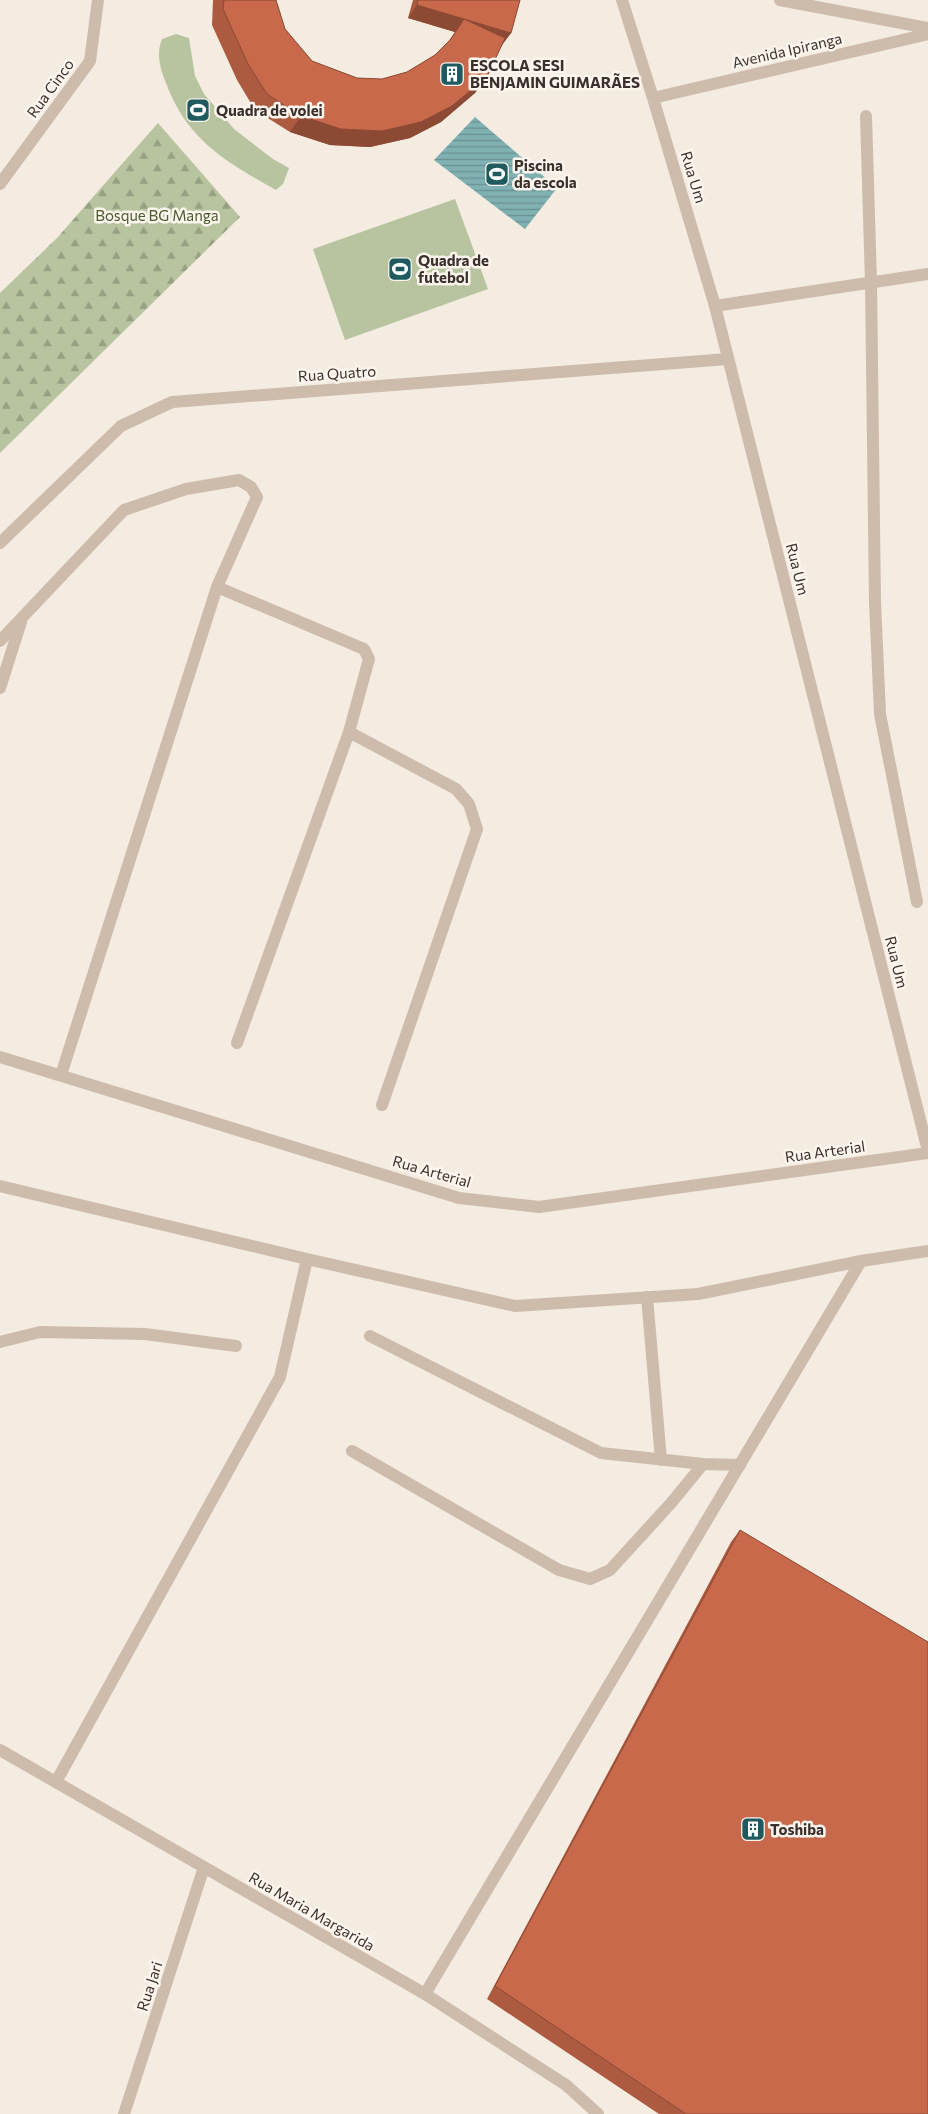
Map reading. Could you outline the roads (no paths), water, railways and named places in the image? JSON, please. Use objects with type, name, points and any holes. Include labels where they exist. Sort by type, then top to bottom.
[{"type":"street","name":"Rua Cinco","points":[[0,184],[90,61],[98,0]]},
{"type":"street","name":"Rua Um","points":[[622,0],[715,306],[928,1152]]},
{"type":"street","points":[[780,0],[928,28]]},
{"type":"street","name":"Avenida Ipiranga","points":[[653,98],[928,34]]},
{"type":"street","points":[[866,116],[871,283],[875,602],[880,714],[916,902]]},
{"type":"street","points":[[715,306],[928,274]]},
{"type":"street","name":"Rua Quatro","points":[[0,543],[121,426],[172,402],[728,359]]},
{"type":"street","points":[[0,641],[124,510],[186,489],[239,480],[251,488],[257,497],[217,586],[61,1076]]},
{"type":"street","points":[[217,586],[364,649],[369,659],[349,732],[237,1044]]},
{"type":"street","points":[[0,688],[23,617]]},
{"type":"street","points":[[349,732],[456,789],[468,804],[477,829],[382,1104]]},
{"type":"street","name":"Rua Arterial","points":[[0,1056],[459,1198],[539,1208],[928,1152]]},
{"type":"street","points":[[0,1186],[515,1306],[698,1294],[861,1261],[928,1251]]},
{"type":"street","points":[[56,1782],[280,1377],[307,1259]]},
{"type":"street","points":[[425,1994],[861,1261]]},
{"type":"street","points":[[647,1297],[662,1460]]},
{"type":"street","points":[[0,1342],[40,1332],[145,1334],[236,1346]]},
{"type":"street","points":[[370,1336],[601,1453],[703,1464],[740,1465]]},
{"type":"street","points":[[352,1451],[559,1570],[590,1579],[610,1570],[672,1502],[703,1464]]},
{"type":"street","name":"Rua Maria Margarida","points":[[0,1750],[425,1994],[566,2085],[598,2114]]},
{"type":"street","name":"Rua Jari","points":[[124,2114],[204,1867]]},
{"type":"water","name":"Piscina da escola","points":[[475,117],[557,188],[525,229],[434,160]]},
{"type":"place","name":"ESCOLA SESI BENJAMIN GUIMARÃES","points":[[452,74]]},
{"type":"place","name":"Quadra de volei","points":[[198,110]]},
{"type":"place","name":"Piscina da escola","points":[[497,174]]},
{"type":"place","name":"Quadra de futebol","points":[[400,269]]},
{"type":"place","name":"Toshiba","points":[[753,1829]]},
{"type":"park label","name":"Bosque BG Manga","points":[[157,215]]}]
